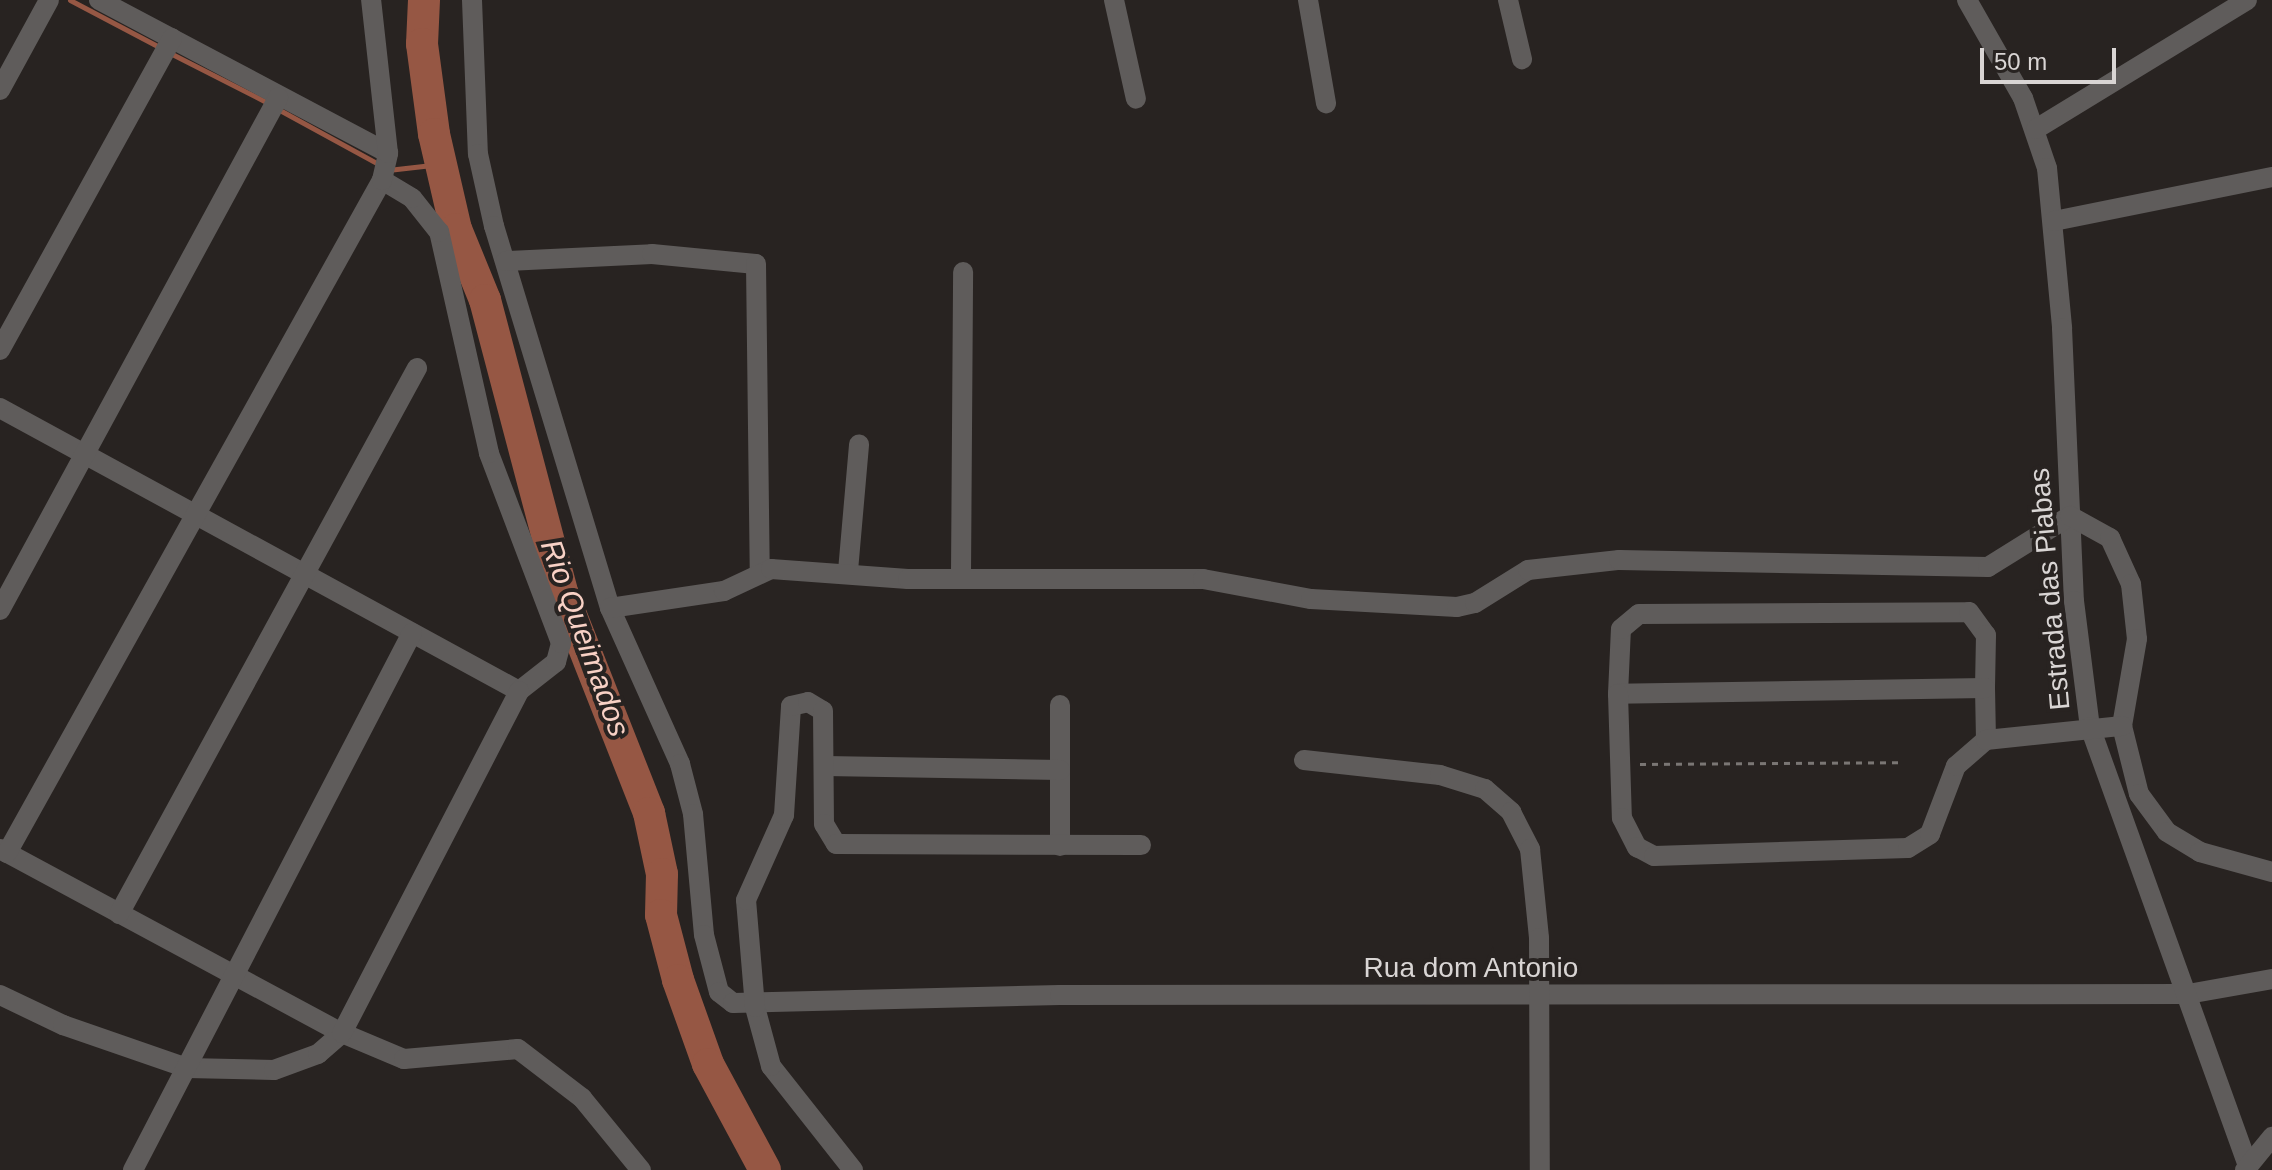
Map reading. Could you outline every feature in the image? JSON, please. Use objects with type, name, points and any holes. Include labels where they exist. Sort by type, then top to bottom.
[{"type":"street","points":[[0,90],[49,0]]},
{"type":"street","points":[[0,995],[63,1025],[187,1068],[274,1070],[318,1054],[342,1033],[519,691],[556,662],[561,643],[489,453],[439,232],[385,168],[275,104],[166,49],[99,0]]},
{"type":"street","points":[[371,0],[385,168],[3,851],[234,977],[342,1033],[404,1059],[518,1049],[582,1098],[641,1170]]},
{"type":"street","points":[[472,0],[478,154],[506,261],[610,608],[680,764],[693,814],[704,935],[719,992],[733,1003],[755,1007]]},
{"type":"street","points":[[1114,0],[1136,99]]},
{"type":"street","points":[[1308,0],[1326,103]]},
{"type":"street","points":[[1508,0],[1522,59]]},
{"type":"street","name":"Estrada das Piabas","points":[[1967,0],[2036,129],[2054,221],[2070,516],[2090,727],[2188,994],[2247,1167]]},
{"type":"street","points":[[2036,129],[2247,0]]},
{"type":"street","points":[[0,350],[166,49]]},
{"type":"street","points":[[0,610],[275,104]]},
{"type":"street","points":[[2054,221],[2272,177]]},
{"type":"street","points":[[506,261],[652,254],[756,264],[760,571]]},
{"type":"street","points":[[961,574],[963,272]]},
{"type":"street","points":[[119,914],[417,368]]},
{"type":"street","points":[[0,408],[519,691]]},
{"type":"street","points":[[848,571],[859,444]]},
{"type":"street","points":[[610,608],[724,591],[760,571],[848,571],[908,579],[961,574],[1203,579],[1311,599],[1457,607],[1475,603],[1528,570],[1619,560],[1988,567],[2070,516],[2110,538],[2131,584],[2137,639],[2122,726],[2139,794],[2167,832],[2200,852],[2272,872]]},
{"type":"street","points":[[1986,740],[1986,635],[1969,612],[1639,614],[1621,629],[1619,764],[1627,834],[1654,856],[1908,848],[1930,834],[1956,766],[1986,740],[2122,726]]},
{"type":"street","points":[[133,1170],[412,633]]},
{"type":"street","points":[[1618,694],[1985,688]]},
{"type":"street","points":[[853,1170],[781,1081],[762,1044],[755,1007],[746,900],[784,815],[785,727],[798,701],[823,711],[824,824],[829,838],[845,847],[1141,845]]},
{"type":"street","points":[[1060,705],[1060,846]]},
{"type":"street","points":[[1304,760],[1440,775],[1485,789],[1511,812],[1530,849],[1541,997],[1540,1170]]},
{"type":"street","points":[[825,766],[1060,770]]},
{"type":"street","name":"Rua dom Antonio","points":[[755,1007],[1014,995],[1541,997],[2188,994],[2272,979]]},
{"type":"street","points":[[2247,1167],[2272,1137]]},
{"type":"path","points":[[1619,764],[1900,762]]},
{"type":"waterway","points":[[70,0],[161,48]]},
{"type":"waterway","name":"Rio Queimados","points":[[424,0],[422,44],[434,134],[456,229],[485,300],[562,592],[649,813],[662,874],[661,915],[678,980],[708,1064],[765,1170]]},
{"type":"waterway","points":[[170,53],[268,103]]},
{"type":"waterway","points":[[276,108],[380,165]]},
{"type":"waterway","points":[[388,170],[441,164]]}]
